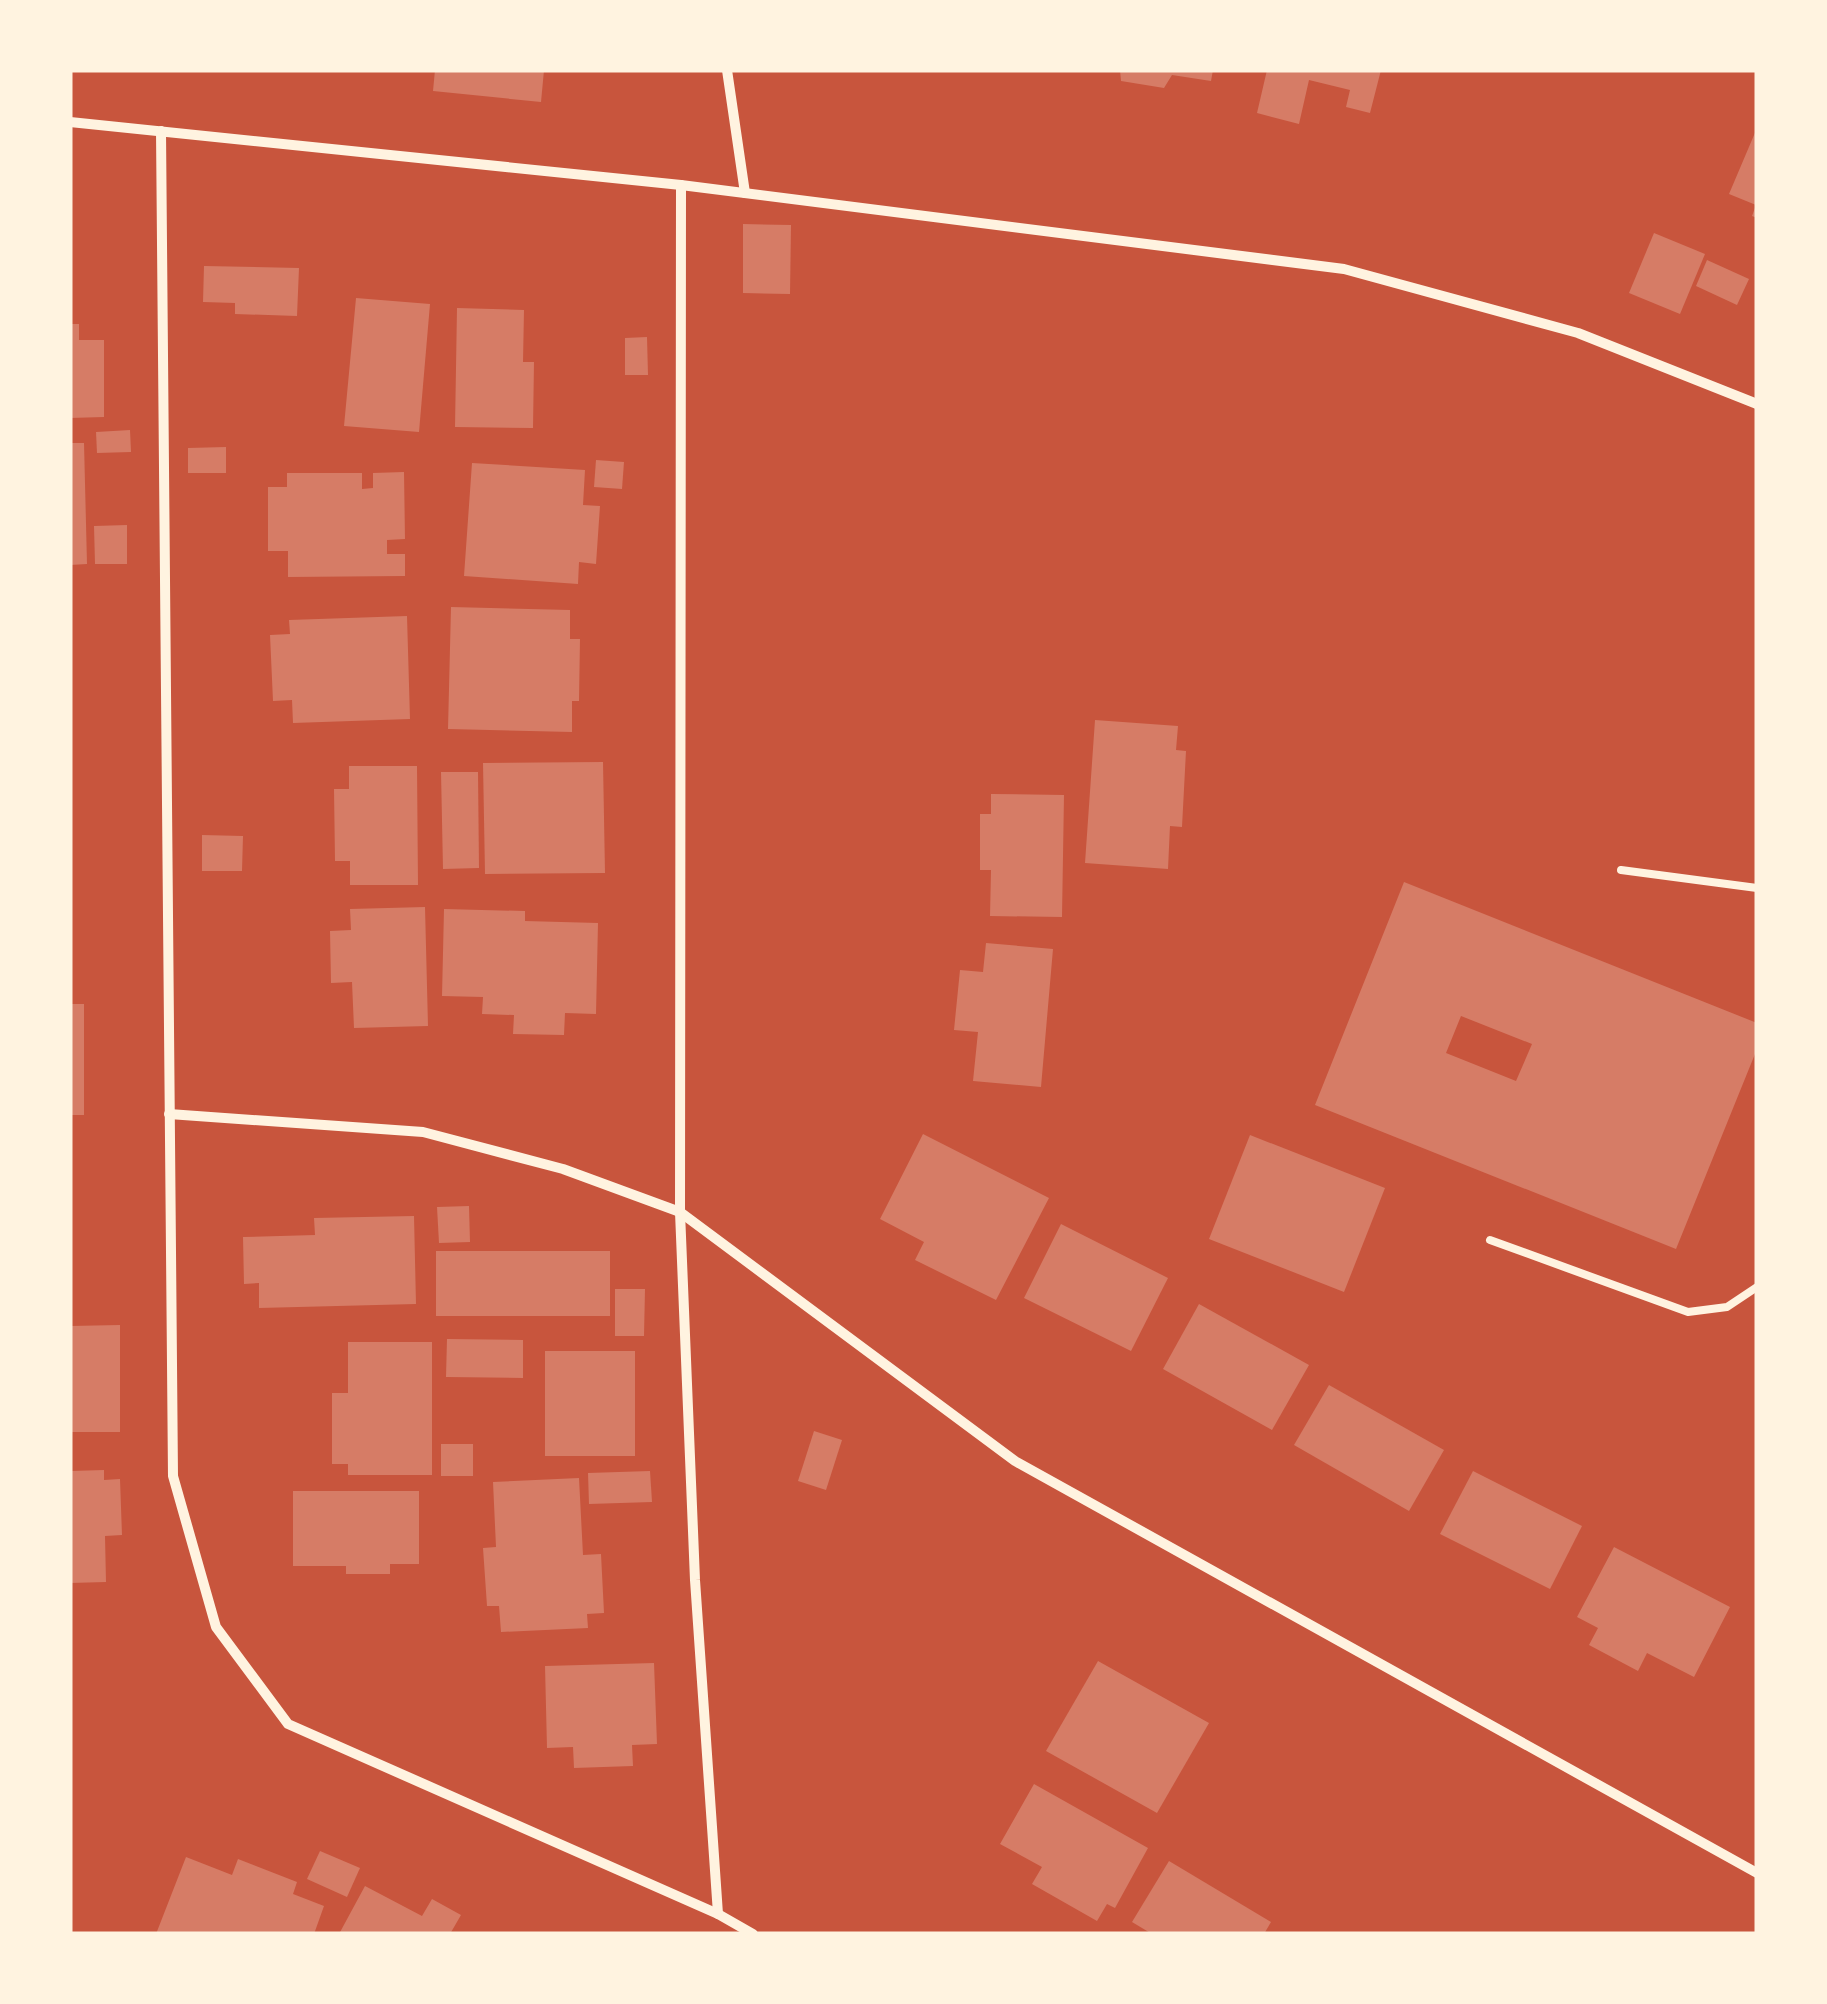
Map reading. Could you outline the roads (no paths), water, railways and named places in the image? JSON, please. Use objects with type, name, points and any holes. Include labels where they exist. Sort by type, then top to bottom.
[{"type":"street","points":[[726,70],[744,193]]},
{"type":"street","points":[[70,122],[681,185],[1344,269],[1578,333],[1757,404]]},
{"type":"street","points":[[161,131],[173,1476],[216,1627],[288,1724],[718,1914],[753,1934]]},
{"type":"street","points":[[681,185],[680,1212],[695,1580],[718,1914]]},
{"type":"street","points":[[169,1114],[424,1132],[563,1169],[680,1212],[1015,1461],[1757,1873]]},
{"type":"lane","points":[[1621,870],[1757,888]]},
{"type":"lane","points":[[1490,1240],[1688,1312],[1726,1307],[1757,1288]]}]
